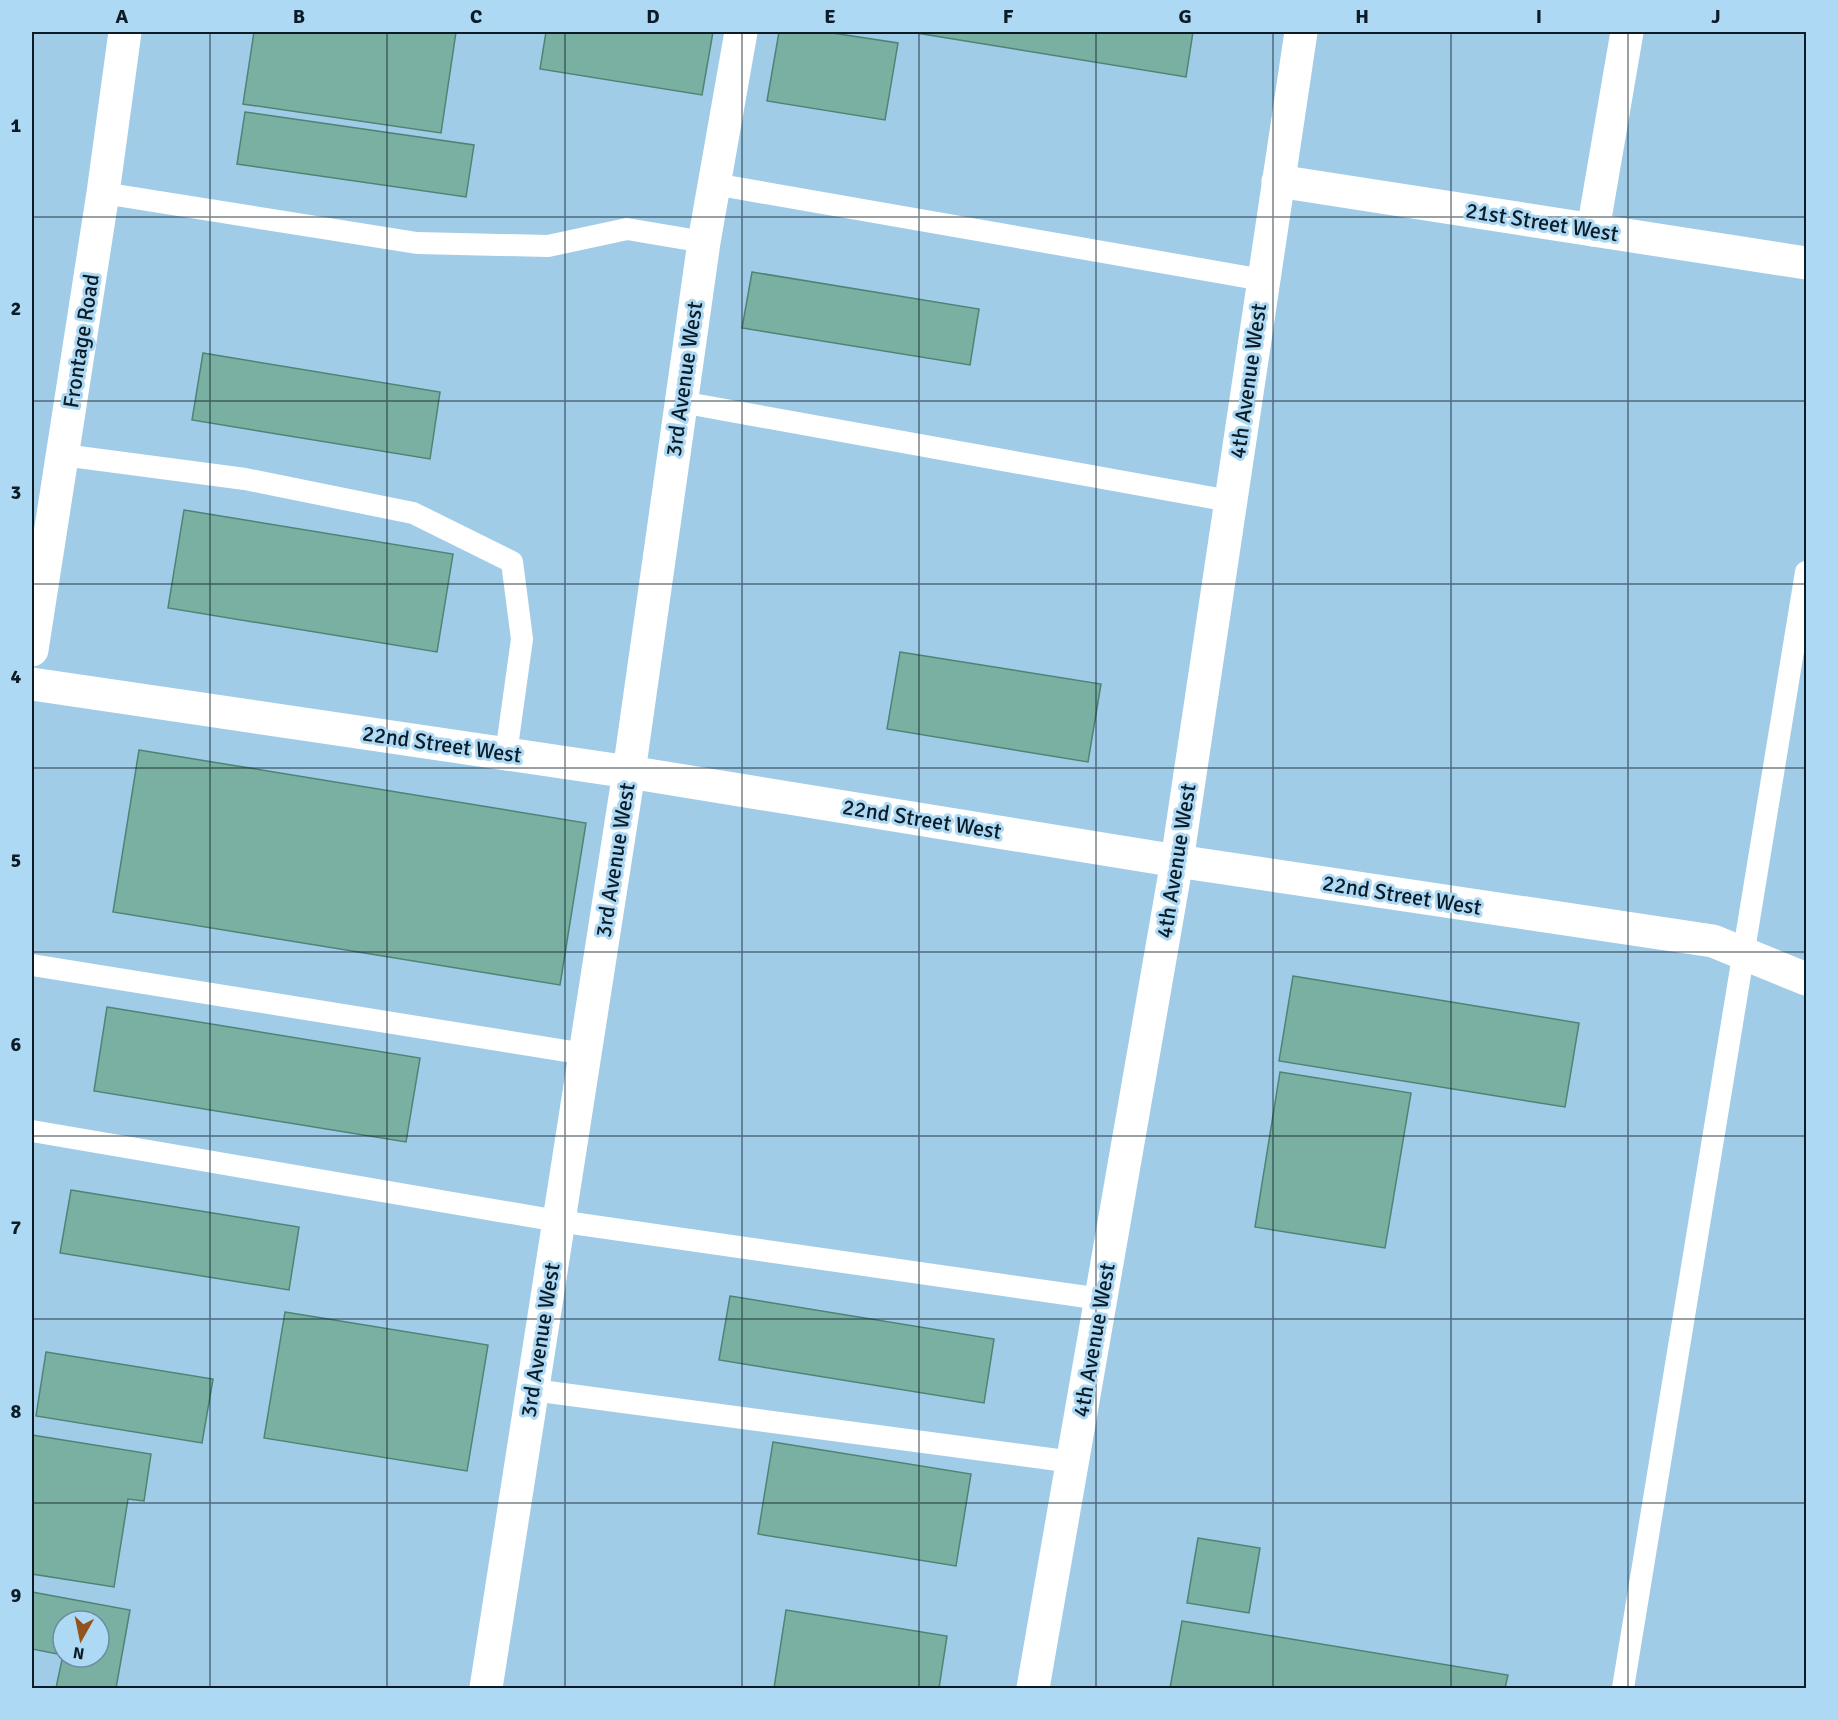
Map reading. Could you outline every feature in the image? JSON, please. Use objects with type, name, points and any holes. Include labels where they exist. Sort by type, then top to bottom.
[{"type":"street","name":"Frontage Road","points":[[32,650],[103,193],[125,32]]},
{"type":"street","name":"3rd Avenue West","points":[[486,1689],[629,772],[704,242],[741,32]]},
{"type":"street","name":"4th Avenue West","points":[[1033,1689],[1177,861],[1301,32]]},
{"type":"street","points":[[1593,230],[1627,32]]},
{"type":"street","name":"21st Street West","points":[[1278,181],[1806,263]]},
{"type":"street","name":"22nd Street West","points":[[32,684],[629,772],[1177,861],[1713,942],[1806,979]]},
{"type":"lane","points":[[714,184],[1263,280]]},
{"type":"lane","points":[[103,193],[417,243],[548,246],[627,229],[704,242]]},
{"type":"lane","points":[[681,402],[1230,501]]},
{"type":"lane","points":[[63,455],[245,479],[413,513],[512,562],[522,639],[506,754]]},
{"type":"lane","points":[[1623,1689],[1746,955],[1806,572]]},
{"type":"lane","points":[[32,965],[585,1054]]},
{"type":"lane","points":[[32,1131],[558,1221],[1101,1299]]},
{"type":"lane","points":[[533,1390],[1072,1462]]},
{"type":"building","points":[[254,32],[456,32],[441,133],[243,104]]},
{"type":"building","points":[[546,32],[713,32],[702,95],[540,69]]},
{"type":"building","points":[[779,32],[826,32],[898,43],[885,120],[767,101]]},
{"type":"building","points":[[910,32],[1193,32],[1186,77]]},
{"type":"building","points":[[245,112],[474,145],[466,197],[237,164]]},
{"type":"building","points":[[752,272],[979,309],[970,365],[742,328]]},
{"type":"building","points":[[203,353],[440,392],[430,459],[192,420]]},
{"type":"building","points":[[184,510],[453,554],[437,652],[168,608]]},
{"type":"building","points":[[900,652],[1101,684],[1088,762],[887,729]]},
{"type":"building","points":[[139,750],[586,823],[560,985],[113,912]]},
{"type":"building","points":[[1293,976],[1579,1023],[1565,1107],[1279,1061]]},
{"type":"building","points":[[107,1007],[420,1058],[406,1142],[94,1091]]},
{"type":"building","points":[[1280,1072],[1411,1093],[1385,1248],[1255,1227]]},
{"type":"building","points":[[71,1190],[299,1227],[289,1290],[60,1253]]},
{"type":"building","points":[[730,1296],[994,1339],[984,1403],[719,1360]]},
{"type":"building","points":[[285,1312],[488,1345],[467,1471],[264,1438]]},
{"type":"building","points":[[46,1352],[213,1379],[202,1443],[36,1416]]},
{"type":"building","points":[[32,1435],[151,1454],[144,1501],[128,1499],[114,1587],[32,1574]]},
{"type":"building","points":[[773,1442],[971,1474],[956,1566],[758,1534]]},
{"type":"building","points":[[1198,1538],[1260,1548],[1249,1613],[1187,1603]]},
{"type":"building","points":[[32,1592],[130,1610],[116,1688],[56,1688],[60,1669],[111,1669],[111,1609],[51,1609],[51,1653],[32,1649]]},
{"type":"building","points":[[786,1610],[947,1636],[939,1688],[774,1688]]},
{"type":"building","points":[[1182,1621],[1508,1675],[1505,1688],[1170,1688]]}]
